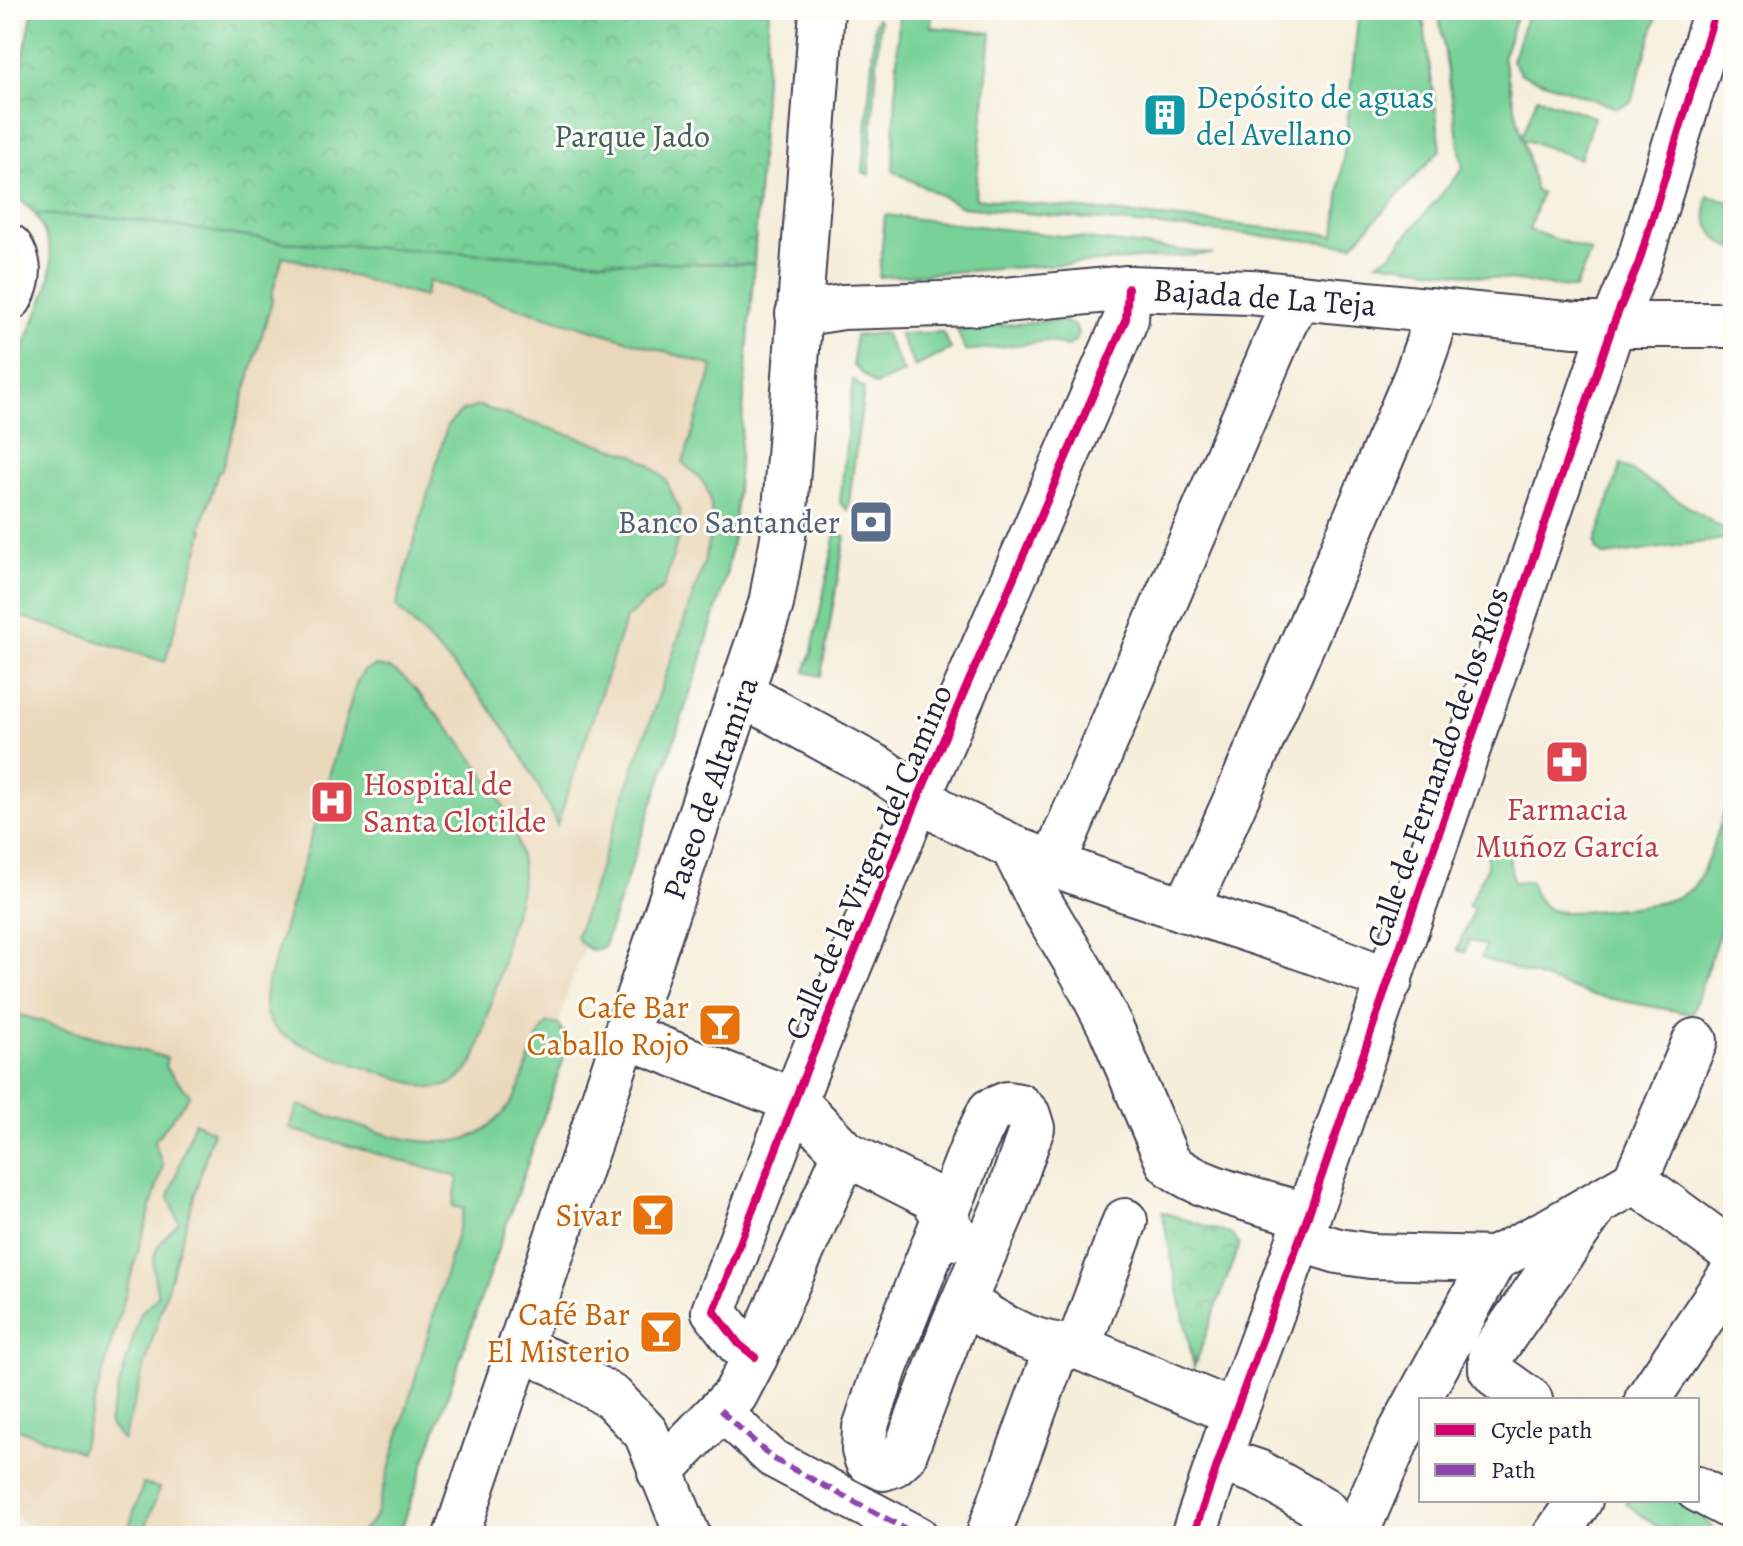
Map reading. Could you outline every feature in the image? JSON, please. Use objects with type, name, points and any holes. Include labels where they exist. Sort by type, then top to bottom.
[{"type":"street","name":"Paseo de Altamira","points":[[456,1536],[771,604],[783,538],[822,10]]},
{"type":"street","name":"Calle de Fernando de los Ríos","points":[[1193,1536],[1390,981],[1613,325],[1639,262],[1716,10]]},
{"type":"street","points":[[10,247],[19,270],[10,298]]},
{"type":"street","name":"Bajada de La Teja","points":[[798,314],[843,307],[974,303],[1128,288],[1250,292],[1576,325],[1733,325]]},
{"type":"street","name":"Calle de la Virgen del Camino","points":[[755,1357],[739,1344],[714,1311],[795,1101],[919,796],[1126,319],[1128,288]]},
{"type":"street","points":[[1053,864],[1284,324],[1298,298]]},
{"type":"street","points":[[1186,910],[1248,774],[1416,377],[1430,337],[1430,310]]},
{"type":"street","name":"Calle de la Virgen del Camino","points":[[742,694],[879,769],[945,814],[1013,847],[1053,864],[1390,981]]},
{"type":"street","points":[[1013,847],[1041,904],[1111,1028],[1168,1162],[1176,1171],[1304,1228],[1338,1251],[1371,1256],[1494,1259],[1617,1190]]},
{"type":"street","points":[[627,1036],[795,1101],[845,1153],[932,1197],[972,1285],[995,1323],[1068,1347],[1235,1413]]},
{"type":"street","points":[[1527,1398],[1491,1369],[1491,1355],[1617,1190],[1695,1041]]},
{"type":"street","points":[[1007,1104],[1019,1106],[1028,1115],[1032,1128],[904,1455],[883,1468],[867,1460],[865,1428],[886,1365],[945,1220],[990,1111],[1007,1104]]},
{"type":"street","points":[[660,1472],[735,1395],[755,1357],[845,1153]]},
{"type":"street","points":[[1617,1190],[1733,1253]]},
{"type":"street","points":[[990,1531],[1125,1221]]},
{"type":"street","points":[[1419,1398],[1494,1259]]},
{"type":"street","points":[[1648,1398],[1733,1272]]},
{"type":"street","points":[[520,1349],[556,1364],[613,1398],[646,1433],[688,1536]]},
{"type":"street","points":[[1355,1536],[1398,1437],[1419,1398]]},
{"type":"street","points":[[720,1410],[772,1458],[919,1536]]},
{"type":"street","points":[[1219,1459],[1258,1472],[1323,1509],[1345,1536]]},
{"type":"street","points":[[1699,1490],[1733,1508]]},
{"type":"street","points":[[1555,1536],[1579,1502]]},
{"type":"shaded area","name":"Hospital de Santa Clotilde","points":[[35,214],[77,214],[626,262],[754,264],[734,531],[726,576],[699,667],[608,937],[599,950],[584,948],[568,991],[559,1025],[569,1043],[399,1536],[46,1536],[10,1515],[10,360],[20,359],[32,322],[46,298],[50,283],[50,249],[45,231]]},
{"type":"green space","name":"Parque Jado","points":[[33,10],[769,10],[754,264],[626,262],[282,242],[121,218],[35,214],[10,190],[10,122]]},
{"type":"green space","points":[[899,10],[932,10],[931,27],[991,33],[975,198],[1335,235],[1359,10],[1422,10],[1441,149],[1352,245],[962,207],[893,171]]},
{"type":"green space","points":[[1438,10],[1518,10],[1503,57],[1522,137],[1537,97],[1594,117],[1580,159],[1523,139],[1536,191],[1541,193],[1529,230],[1591,251],[1575,289],[1377,262],[1390,255],[1463,169]]},
{"type":"green space","points":[[1529,10],[1659,10],[1631,102],[1617,108],[1521,74],[1512,60]]},
{"type":"green space","points":[[877,18],[880,21],[869,175],[863,172]]},
{"type":"green space","points":[[1708,196],[1733,203],[1733,249],[1719,240],[1710,227],[1706,213]]},
{"type":"green space","points":[[35,214],[121,218],[282,242],[626,262],[754,264],[734,531],[726,576],[699,667],[604,946],[592,950],[576,937],[705,560],[711,520],[708,491],[683,463],[713,366],[429,281],[424,297],[283,256],[221,472],[218,472],[201,529],[204,530],[165,662],[10,613],[11,408],[19,363],[51,273],[51,255],[46,236]]},
{"type":"green space","points":[[885,215],[1213,254],[879,277]]},
{"type":"green space","points":[[1062,320],[1076,327],[1078,334],[1067,347],[1048,341],[965,351],[957,329]]},
{"type":"green space","points":[[942,332],[951,349],[915,367],[899,334]]},
{"type":"green space","points":[[884,333],[904,373],[875,385],[853,365],[855,336]]},
{"type":"green space","points":[[853,380],[864,389],[848,510],[840,503]]},
{"type":"green space","points":[[479,406],[634,455],[666,480],[680,512],[680,531],[664,587],[626,618],[557,825],[523,758],[493,712],[396,606],[447,426],[462,411]]},
{"type":"green space","points":[[1621,464],[1733,535],[1733,538],[1605,556],[1597,550],[1595,543]]},
{"type":"green space","points":[[836,533],[845,536],[821,676],[805,672]]},
{"type":"green space","points":[[375,666],[393,670],[407,681],[463,745],[503,806],[519,850],[522,874],[519,896],[476,1057],[457,1080],[437,1088],[370,1070],[301,1044],[273,1026],[265,1007],[267,985],[357,681],[364,671]]},
{"type":"green space","points":[[1733,785],[1733,923],[1723,922],[1692,1014],[1591,995],[1481,958],[1486,946],[1469,940],[1465,952],[1457,950],[1474,908],[1468,906],[1487,867],[1487,853],[1495,835],[1507,843],[1513,882],[1530,881],[1537,898],[1551,910],[1588,911],[1663,902],[1685,894],[1697,881],[1709,856]]},
{"type":"green space","points":[[10,1012],[167,1058],[165,1067],[190,1095],[154,1142],[163,1165],[80,1452],[10,1426]]},
{"type":"green space","points":[[548,1023],[559,1025],[569,1043],[399,1536],[357,1536],[375,1518],[464,1209],[453,1206],[458,1177],[290,1129],[298,1105],[403,1138],[446,1142],[465,1139],[489,1126],[509,1106],[536,1042]]},
{"type":"green space","points":[[194,1122],[213,1131],[123,1441],[108,1423],[141,1312],[158,1296],[153,1263],[155,1255],[162,1240],[179,1223],[169,1197]]},
{"type":"green space","points":[[1162,1212],[1231,1234],[1239,1245],[1194,1367]]},
{"type":"green space","points":[[143,1484],[160,1488],[146,1526],[183,1536],[126,1536]]},
{"type":"green space","points":[[1680,1502],[1689,1505],[1718,1536],[1687,1536],[1673,1527],[1668,1534],[1625,1503]]},
{"type":"marked path","points":[[720,1410],[772,1458],[919,1536]]},
{"type":"cycle path","points":[[1193,1536],[1308,1216],[1613,325],[1639,262],[1716,10]]},
{"type":"cycle path","points":[[755,1357],[739,1344],[714,1311],[806,1071],[919,796],[1126,319],[1128,288]]},
{"type":"place","name":"Depósito de aguas del Avellano","points":[[1165,115]]},
{"type":"place","name":"Banco Santander","points":[[871,522]]},
{"type":"place","name":"Farmacia Muñoz García","points":[[1567,762]]},
{"type":"place","name":"Hospital de Santa Clotilde","points":[[332,802]]},
{"type":"place","name":"Cafe Bar Caballo Rojo","points":[[720,1025]]},
{"type":"place","name":"Sivar","points":[[653,1215]]},
{"type":"place","name":"Café Bar El Misterio","points":[[661,1332]]}]
